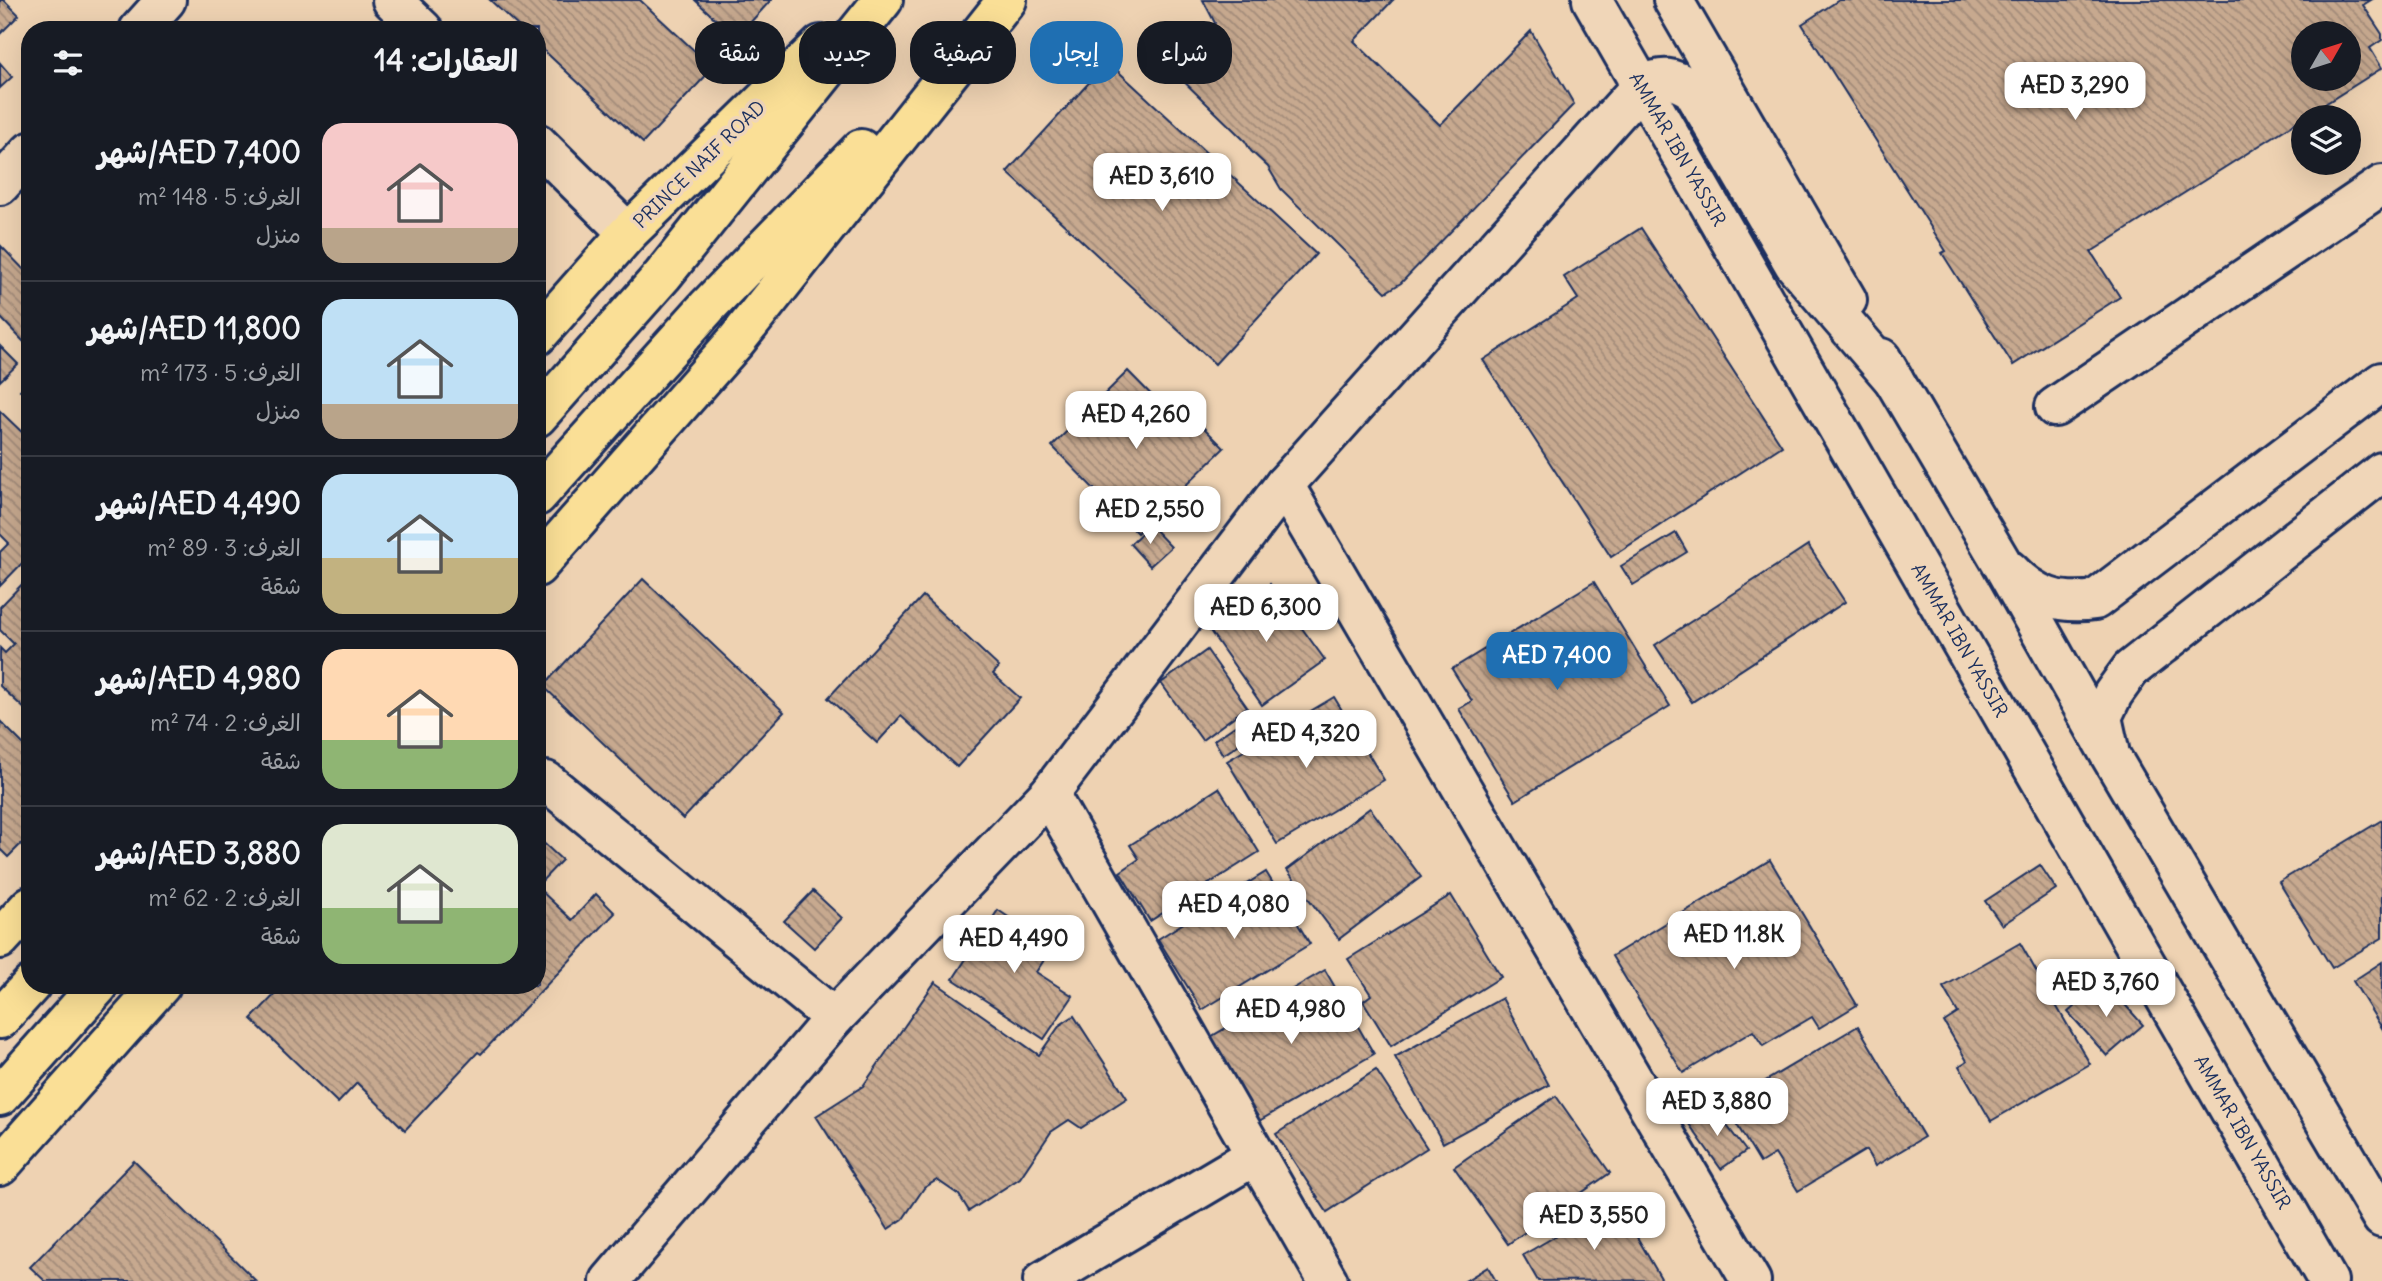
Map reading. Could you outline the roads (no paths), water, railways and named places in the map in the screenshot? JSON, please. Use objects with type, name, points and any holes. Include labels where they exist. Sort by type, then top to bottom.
[{"type":"main road","name":"PRINCE NAIF ROAD","points":[[546,326],[628,233],[867,0]]},
{"type":"main road","points":[[546,407],[663,275],[883,0]]},
{"type":"main road","points":[[546,486],[708,306],[1007,0]]},
{"type":"main road","points":[[546,557],[736,341],[1007,0]]},
{"type":"main road","points":[[0,939],[21,916]]},
{"type":"main road","points":[[0,1020],[22,994]]},
{"type":"main road","points":[[0,1096],[91,994]]},
{"type":"main road","points":[[0,1166],[153,994]]},
{"type":"street","points":[[147,21],[166,0]]},
{"type":"street","points":[[393,0],[413,21]]},
{"type":"street","name":"AMMAR IBN YASSIR","points":[[1592,0],[2328,1281]]},
{"type":"street","points":[[1673,0],[2000,560],[2110,755],[2382,1218]]},
{"type":"street","points":[[610,1281],[834,1018],[1049,794],[1284,485],[1642,85],[1657,78],[1675,80],[1692,89],[1794,264],[1894,380]]},
{"type":"street","points":[[546,152],[628,233]]},
{"type":"street","points":[[0,185],[21,162]]},
{"type":"street","points":[[2055,407],[2382,185]]},
{"type":"street","points":[[2000,560],[2020,582],[2049,598],[2073,603],[2095,600],[2382,382]]},
{"type":"street","points":[[2110,755],[2102,717],[2113,694],[2131,668],[2382,472]]},
{"type":"street","points":[[1284,485],[1751,1281]]},
{"type":"street","points":[[546,779],[834,1018]]},
{"type":"street","points":[[1049,794],[1328,1281]]},
{"type":"street","points":[[1042,1281],[1256,1155]]}]
